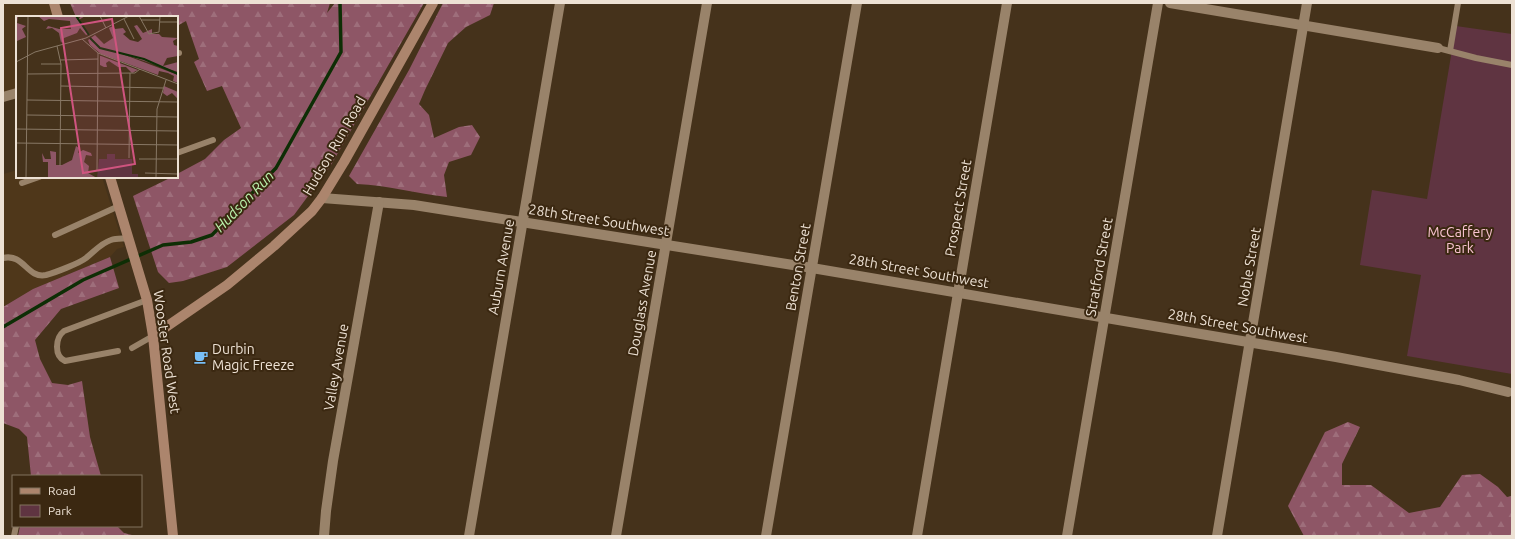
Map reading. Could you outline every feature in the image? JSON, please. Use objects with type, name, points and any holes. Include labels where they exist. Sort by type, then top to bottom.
[{"type":"main road","points":[[54,3],[58,16]]},
{"type":"main road","name":"Hudson Run Road","points":[[153,336],[227,285],[264,255],[299,224],[322,198],[433,3]]},
{"type":"main road","name":"Wooster Road West","points":[[110,178],[148,300],[173,536]]},
{"type":"street","name":"Auburn Avenue","points":[[469,536],[560,3]]},
{"type":"street","name":"Douglass Avenue","points":[[616,536],[707,3]]},
{"type":"street","name":"Benton Street","points":[[766,536],[857,3]]},
{"type":"street","name":"Prospect Street","points":[[917,536],[1007,3]]},
{"type":"street","name":"Stratford Street","points":[[1067,536],[1158,3]]},
{"type":"street","points":[[1170,3],[1438,48]]},
{"type":"street","name":"Noble Street","points":[[1216,536],[1307,3]]},
{"type":"street","points":[[3,97],[16,93]]},
{"type":"street","name":"28th Street Southwest","points":[[322,198],[414,205],[812,268],[1104,317],[1447,378],[1508,392]]},
{"type":"street","name":"Valley Avenue","points":[[324,536],[333,461],[379,202]]},
{"type":"lane","points":[[1450,52],[1458,3]]},
{"type":"lane","points":[[1438,48],[1476,58],[1512,64]]},
{"type":"lane","points":[[178,153],[213,140]]},
{"type":"lane","points":[[22,182],[35,178]]},
{"type":"lane","points":[[55,235],[119,206]]},
{"type":"lane","points":[[3,258],[10,256],[15,258],[37,275],[46,275],[85,259],[97,248],[111,240],[130,241]]},
{"type":"lane","points":[[118,351],[65,361],[59,355],[58,341],[60,334],[67,329],[148,300]]},
{"type":"lane","points":[[132,348],[153,336]]},
{"type":"shaded area","points":[[3,3],[51,3],[56,16],[16,16],[16,90],[3,94]]},
{"type":"shaded area","points":[[16,170],[16,178],[102,178],[124,247],[117,249],[110,257],[33,289],[3,307],[3,174]]},
{"type":"green space","points":[[70,3],[330,3],[327,13],[335,3],[424,3],[331,165],[294,215],[227,267],[183,281],[169,283],[158,272],[133,196],[170,178],[178,178],[178,173],[205,159],[224,140],[241,128],[222,86],[207,91],[194,62],[199,59],[186,21],[178,25],[178,16],[76,16]]},
{"type":"green space","points":[[443,3],[494,3],[490,15],[466,27],[448,43],[419,104],[429,115],[434,138],[459,127],[472,125],[480,137],[471,155],[449,162],[444,175],[447,197],[380,186],[357,184],[349,176],[409,70]]},
{"type":"green space","name":"McCaffery Park","points":[[1456,26],[1512,34],[1512,374],[1407,356],[1421,275],[1360,265],[1372,190],[1427,199]]},
{"type":"green space","points":[[110,257],[119,288],[61,309],[35,340],[40,359],[52,383],[68,385],[82,381],[90,437],[101,475],[31,475],[27,437],[19,429],[3,423],[3,307],[33,289]]},
{"type":"green space","points":[[1348,422],[1360,427],[1342,464],[1342,485],[1371,485],[1409,513],[1440,507],[1462,475],[1480,474],[1498,487],[1507,497],[1512,496],[1512,536],[1304,536],[1288,506],[1325,432]]},
{"type":"green space","points":[[20,527],[118,527],[124,533],[136,536],[18,536]]},
{"type":"waterway","name":"Hudson Run","points":[[3,327],[83,280],[163,245],[191,242],[212,235],[276,168],[341,52],[340,3]]},
{"type":"place","name":"Durbin Magic Freeze","points":[[201,357]]}]
